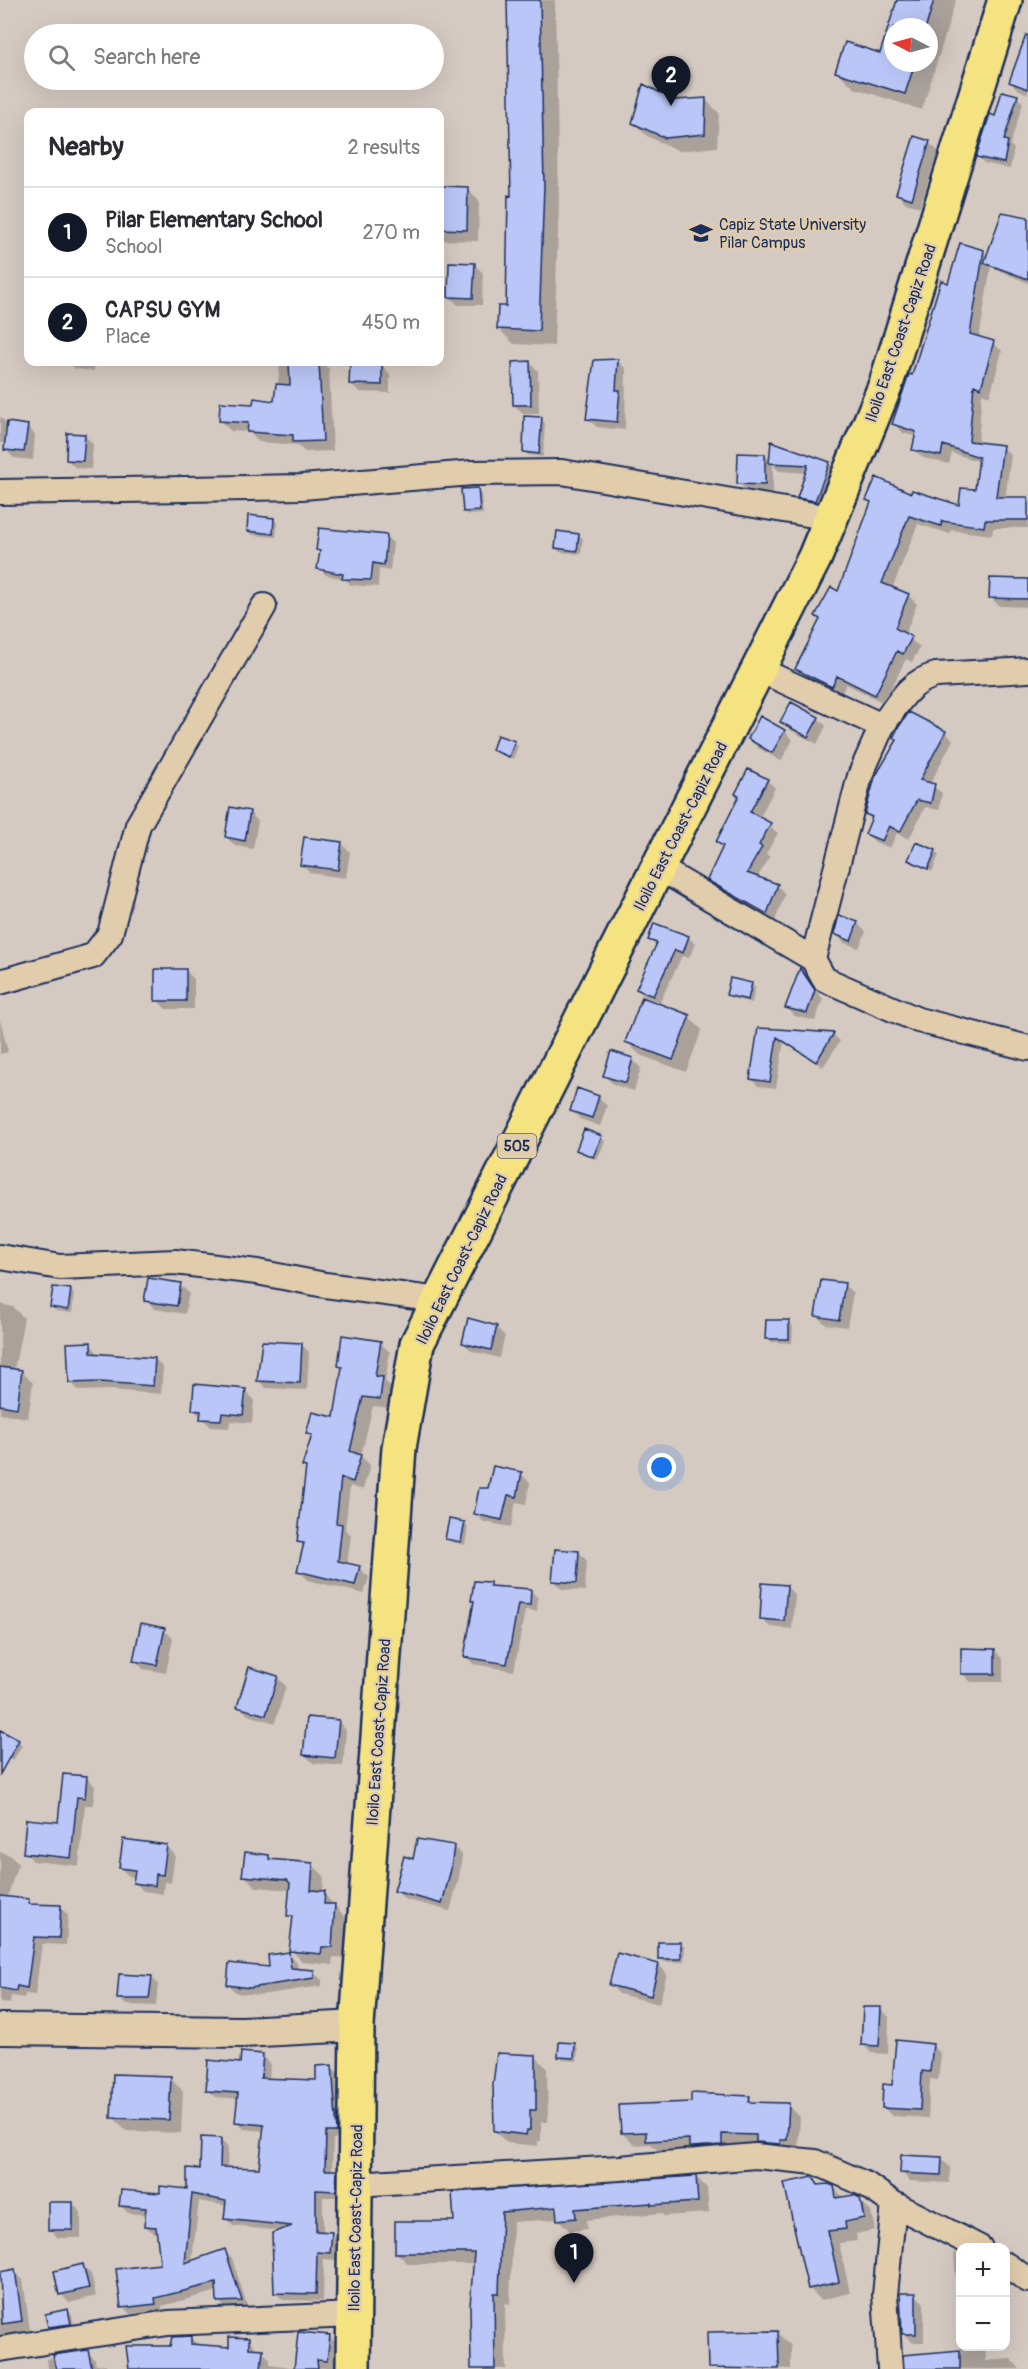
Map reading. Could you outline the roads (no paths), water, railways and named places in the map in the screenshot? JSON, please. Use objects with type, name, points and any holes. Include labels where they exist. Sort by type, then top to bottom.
[{"type":"main road","name":"Iloilo East Coast-Capiz Road","points":[[353,2369],[357,2026],[399,1448],[417,1344],[760,670],[831,518],[886,384],[1005,0]]},
{"type":"street","points":[[0,492],[302,487],[472,473],[562,472],[831,518]]},
{"type":"street","points":[[0,982],[93,956],[110,934],[138,825],[264,606]]},
{"type":"street","points":[[760,670],[882,726]]},
{"type":"street","points":[[813,959],[860,776],[882,726],[908,688],[923,678],[936,675],[1028,670]]},
{"type":"street","points":[[659,868],[813,959],[824,979],[918,1020],[1028,1048]]},
{"type":"street","points":[[0,1257],[60,1267],[175,1262],[439,1300]]},
{"type":"street","points":[[0,2028],[242,2032],[357,2026]]},
{"type":"street","points":[[355,2184],[620,2168],[755,2156],[815,2162],[867,2185],[894,2204],[972,2243]]},
{"type":"street","points":[[890,2369],[885,2295],[894,2204]]},
{"type":"street","points":[[1010,2268],[1028,2280]]},
{"type":"street","points":[[0,2349],[168,2322],[354,2315]]},
{"type":"place","name":"CAPSU GYM","points":[[671,106]]},
{"type":"place","name":"Capiz State University Pilar Campus","points":[[701,233]]},
{"type":"place","name":"Pilar Elementary School","points":[[574,2283]]}]
